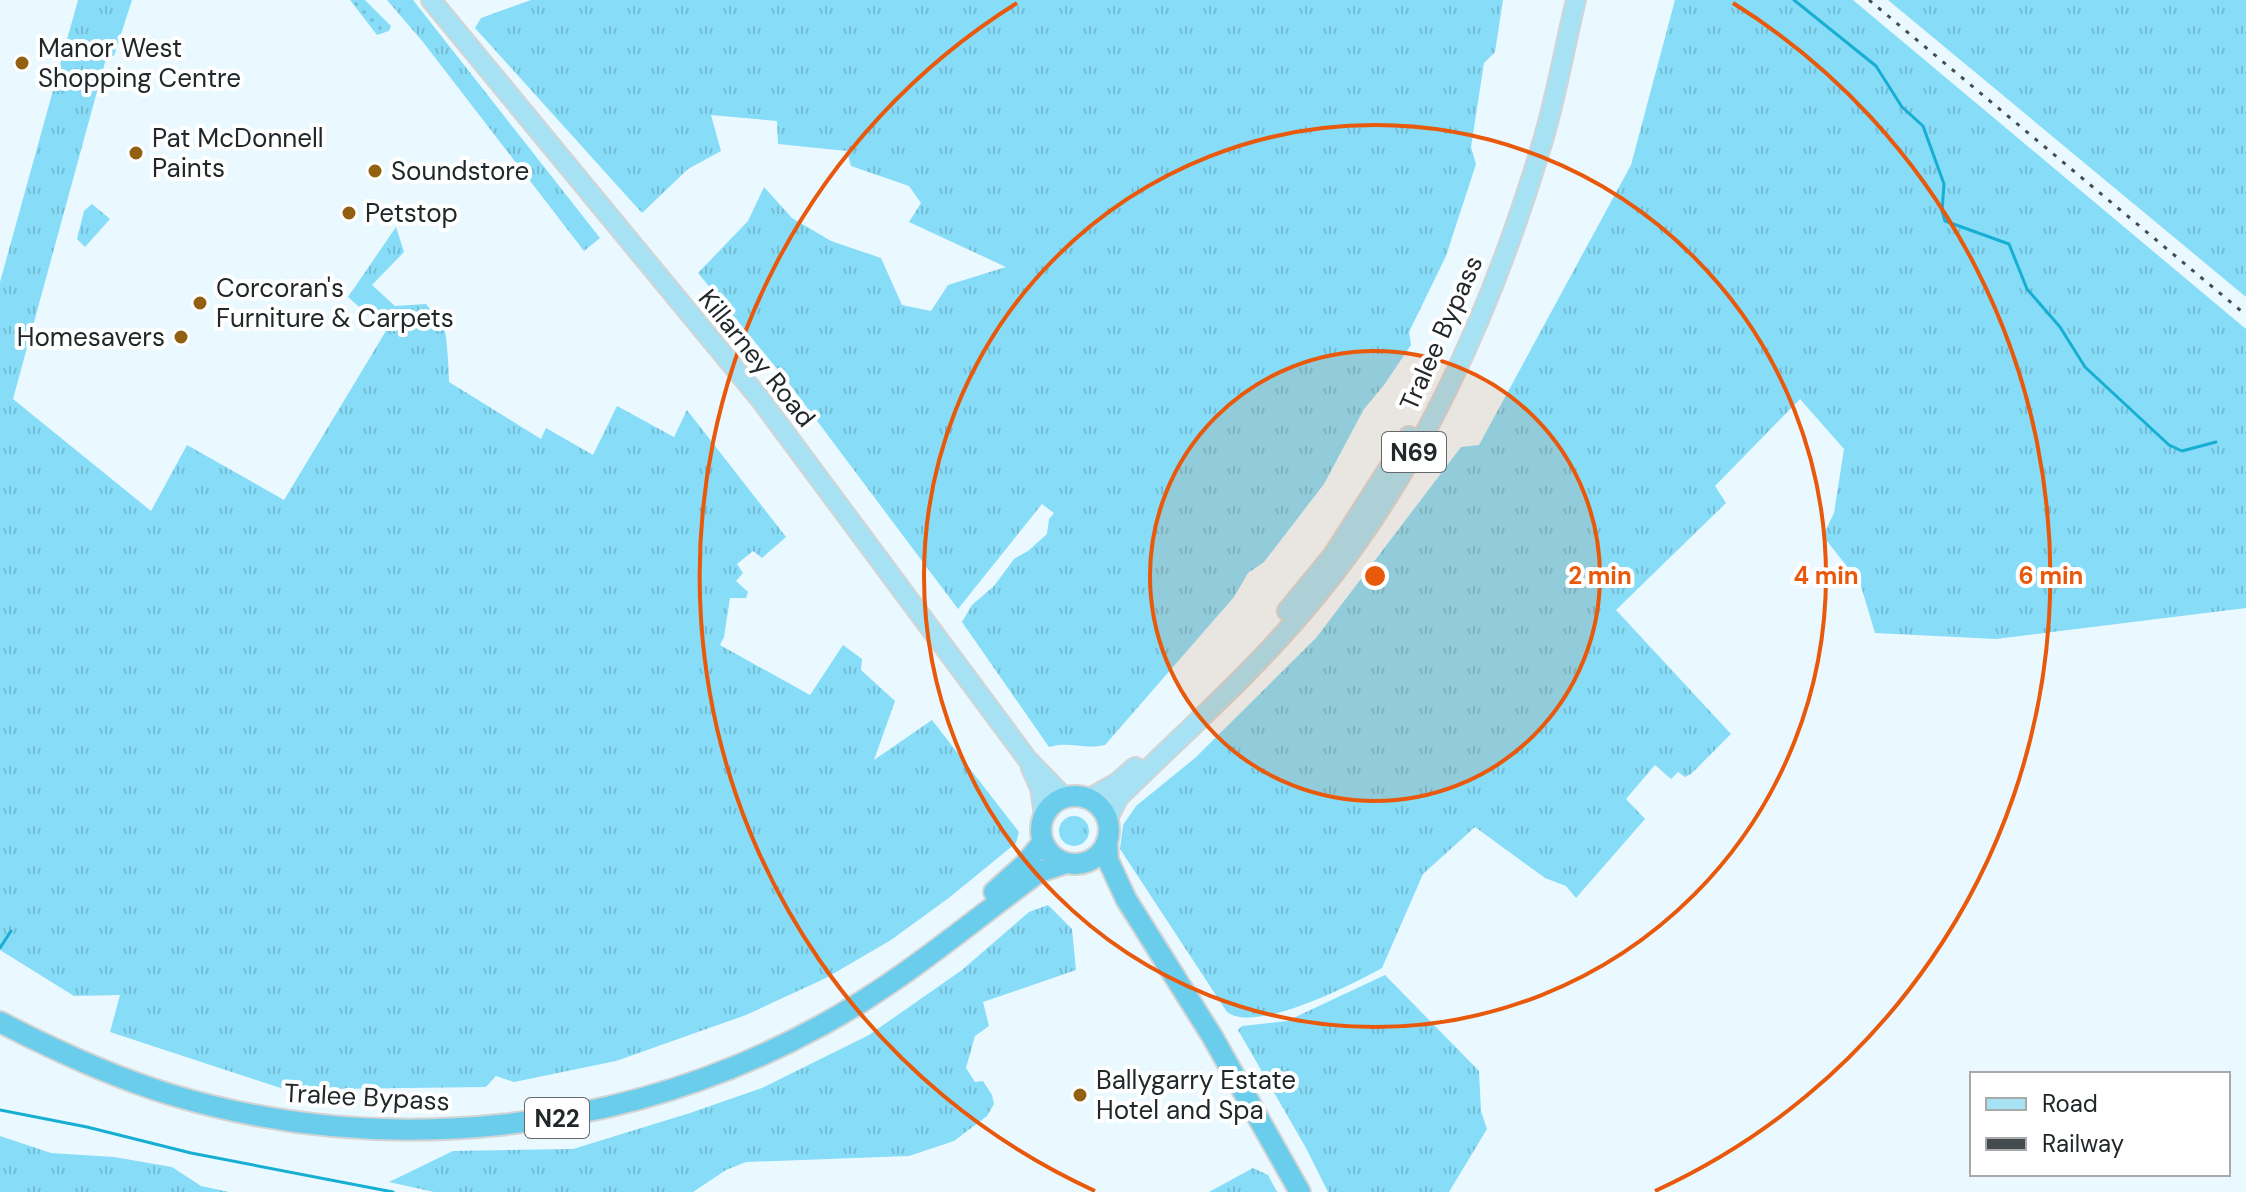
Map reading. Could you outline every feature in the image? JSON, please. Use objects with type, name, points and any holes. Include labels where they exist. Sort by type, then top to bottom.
[{"type":"highway","points":[[1126,899],[1094,870],[1052,855],[1043,842],[1041,832],[1044,815],[1055,803],[1065,798],[1088,799],[1103,812],[1108,860],[1126,899],[1212,1036],[1300,1192]]},
{"type":"highway","name":"N22","points":[[1074,863],[1098,855],[1107,830]]},
{"type":"highway","name":"Tralee Bypass","points":[[0,1009],[59,1040],[114,1063],[241,1100],[314,1112],[385,1117],[446,1117],[567,1103],[720,1058],[818,1013],[891,969],[980,905],[1024,865],[1043,842]]},
{"type":"highway","name":"Tralee Bypass","points":[[0,1022],[107,1073],[172,1095],[241,1113],[324,1126],[448,1131],[566,1117],[654,1094],[730,1069],[821,1026],[898,980],[1036,875],[1074,863]]},
{"type":"main road","name":"Killarney Road","points":[[431,0],[760,399],[1028,760],[1065,798]]},
{"type":"main road","name":"Tralee Bypass","points":[[1088,799],[1118,782],[1232,672],[1333,555],[1419,420],[1475,300],[1533,135],[1567,0]]},
{"type":"main road","name":"Tralee Bypass","points":[[1107,830],[1119,797],[1234,687],[1318,594],[1365,531],[1427,430],[1483,312],[1509,244],[1542,145],[1576,0]]},
{"type":"main road","name":"Killarney Road","points":[[1028,760],[1040,788],[1044,815]]},
{"type":"green space","points":[[78,0],[132,0],[114,56],[107,55],[13,399],[151,511],[187,445],[284,500],[386,331],[348,297],[396,227],[404,252],[372,285],[395,306],[426,304],[441,321],[446,335],[449,382],[541,439],[546,428],[593,455],[617,406],[674,437],[687,410],[786,537],[762,558],[753,551],[737,564],[743,573],[736,581],[748,592],[746,598],[730,598],[720,645],[810,695],[843,645],[862,659],[861,670],[895,701],[874,760],[932,720],[1019,832],[1016,843],[891,940],[826,978],[746,1015],[616,1061],[514,1082],[496,1076],[486,1087],[328,1089],[296,1093],[110,1032],[120,995],[74,996],[0,950],[0,282]]},
{"type":"green space","points":[[350,0],[365,0],[391,26],[389,31],[377,35]]},
{"type":"green space","points":[[387,0],[413,0],[600,238],[584,251]]},
{"type":"green space","points":[[531,0],[1503,0],[1495,52],[1484,63],[1471,147],[1476,164],[1446,256],[1409,332],[1411,345],[1364,409],[1324,484],[1264,562],[1248,573],[1234,597],[1105,745],[1049,747],[962,622],[972,605],[994,586],[1014,559],[1047,534],[1049,519],[1054,513],[1042,504],[958,609],[788,382],[698,273],[748,221],[764,187],[792,218],[831,241],[881,258],[902,305],[931,311],[948,285],[1006,267],[909,222],[921,203],[909,186],[851,166],[847,151],[778,144],[777,121],[711,115],[721,151],[688,169],[642,213],[475,28],[481,18]]},
{"type":"green space","points":[[1675,0],[1853,0],[2246,329],[2246,608],[1996,639],[1875,633],[1860,583],[1823,536],[1834,513],[1844,449],[1800,399],[1715,486],[1726,503],[1616,610],[1731,734],[1685,777],[1678,772],[1671,779],[1655,765],[1626,799],[1645,819],[1576,898],[1566,886],[1545,878],[1475,827],[1423,874],[1382,968],[1328,995],[1281,1012],[1241,1017],[1227,1012],[1120,849],[1123,825],[1136,806],[1195,758],[1316,638],[1461,447],[1479,445],[1631,165]]},
{"type":"green space","points":[[1888,0],[2246,0],[2246,297]]},
{"type":"green space","points":[[92,204],[110,219],[85,247],[77,239],[84,211]]},
{"type":"green space","points":[[1074,816],[1085,820],[1089,831],[1085,842],[1074,846],[1063,842],[1059,831],[1063,820]]},
{"type":"green space","points":[[1048,905],[1072,929],[1076,970],[983,1002],[989,1026],[975,1036],[966,1068],[975,1082],[983,1081],[994,1104],[987,1116],[954,1141],[909,1156],[746,1162],[726,1170],[693,1192],[434,1192],[389,1182],[453,1151],[573,1149],[762,1088],[869,1035],[962,970],[1029,912]]},
{"type":"green space","points":[[1385,975],[1479,1071],[1481,1111],[1487,1129],[1449,1192],[1328,1192],[1238,1030],[1242,1026],[1287,1021]]},
{"type":"green space","points":[[0,1136],[51,1153],[114,1157],[172,1167],[201,1186],[229,1192],[0,1192]]},
{"type":"green space","points":[[1253,1168],[1268,1175],[1277,1192],[1209,1192]]},
{"type":"waterway","points":[[1794,0],[1876,66],[1902,107],[1923,126],[1944,184],[1942,211],[1945,221],[2009,244],[2027,289],[2060,327],[2085,367],[2169,445],[2182,451],[2216,442]]},
{"type":"waterway","points":[[0,948],[11,931]]},
{"type":"waterway","points":[[0,1110],[87,1127],[191,1153],[393,1192]]},
{"type":"railway","points":[[1869,0],[2246,315]]},
{"type":"place","name":"Manor West Shopping Centre","points":[[22,63]]},
{"type":"place","name":"Pat McDonnell Paints","points":[[136,153]]},
{"type":"place","name":"Soundstore","points":[[375,171]]},
{"type":"place","name":"Petstop","points":[[349,213]]},
{"type":"place","name":"Corcoran's Furniture & Carpets","points":[[200,303]]},
{"type":"place","name":"Homesavers","points":[[181,337]]},
{"type":"place","name":"Ballygarry Estate Hotel and Spa","points":[[1080,1095]]}]
